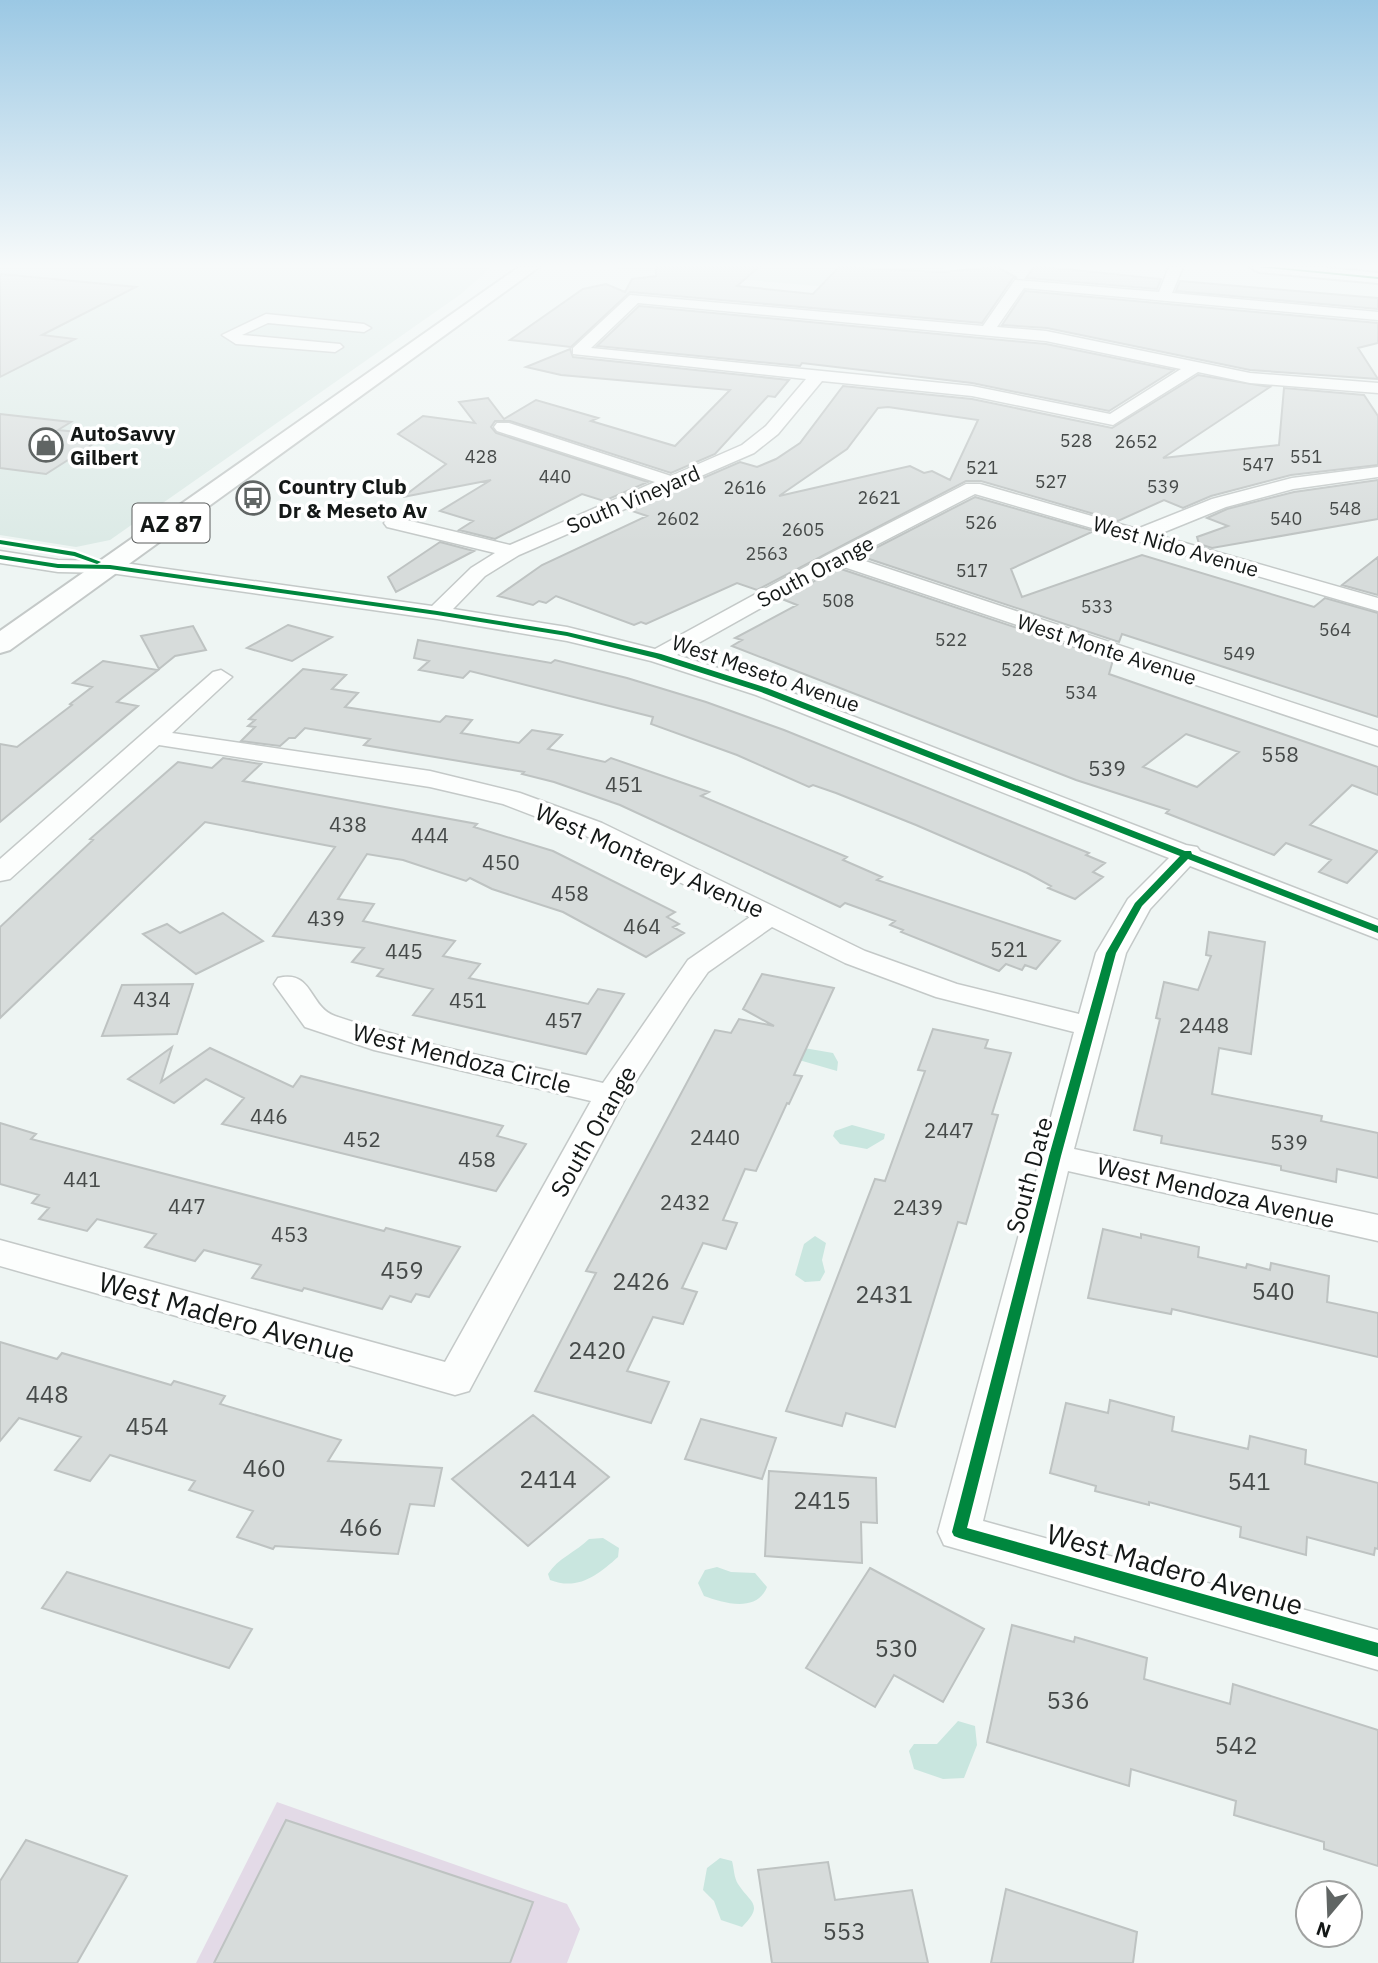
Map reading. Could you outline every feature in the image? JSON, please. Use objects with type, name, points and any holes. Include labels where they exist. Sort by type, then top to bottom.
[{"type":"main road","name":"AZ 87","points":[[0,644],[402,359]]},
{"type":"street","points":[[658,359],[972,391],[1113,420],[1193,368]]},
{"type":"street","points":[[1150,359],[1304,385],[1378,388]]},
{"type":"street","name":"South Vineyard","points":[[437,613],[478,572],[512,551],[748,449],[772,430],[819,374]]},
{"type":"street","points":[[503,427],[672,482]]},
{"type":"street","points":[[1138,536],[1220,503],[1292,484],[1378,472]]},
{"type":"street","name":"West Nido Avenue","points":[[973,488],[1378,605]]},
{"type":"street","name":"South Orange","points":[[659,656],[836,558],[973,488]]},
{"type":"street","points":[[394,523],[512,551]]},
{"type":"street","points":[[0,542],[75,554],[110,567]]},
{"type":"street","points":[[0,557],[58,566],[110,567]]},
{"type":"street","name":"West Monte Avenue","points":[[836,558],[1378,739]]},
{"type":"street","name":"West Meseto Avenue","points":[[110,567],[567,634],[659,656],[764,690],[1188,853],[1378,930]]},
{"type":"street","points":[[0,873],[221,677]]},
{"type":"street","name":"West Monterey Avenue","points":[[153,737],[430,779],[511,798],[593,829],[855,957],[947,990],[1090,1026]]},
{"type":"street","name":"South Date","points":[[959,1532],[1055,1156],[1111,953],[1138,905],[1188,853]]},
{"type":"street","name":"South Orange","points":[[455,1380],[611,1095],[676,995],[698,966],[771,915]]},
{"type":"street","name":"West Mendoza Circle","points":[[289,984],[316,1020],[374,1041],[611,1095]]},
{"type":"street","name":"West Mendoza Avenue","points":[[1055,1156],[1378,1228]]},
{"type":"street","name":"West Madero Avenue","points":[[0,1253],[455,1380]]},
{"type":"street","name":"West Madero Avenue","points":[[959,1532],[1378,1650]]},
{"type":"shaded area","points":[[0,359],[369,359],[110,540],[76,547],[0,535]]},
{"type":"shaded area","points":[[804,1048],[833,1053],[838,1062],[837,1071],[799,1060]]},
{"type":"shaded area","points":[[852,1125],[885,1134],[884,1139],[867,1149],[840,1144],[833,1136],[835,1131]]},
{"type":"shaded area","points":[[815,1236],[826,1243],[822,1260],[825,1272],[820,1281],[805,1282],[795,1275],[804,1244]]},
{"type":"shaded area","points":[[603,1538],[619,1548],[618,1557],[603,1570],[570,1584],[550,1580],[548,1574],[562,1559],[589,1539]]},
{"type":"shaded area","points":[[717,1567],[731,1572],[755,1573],[767,1587],[762,1595],[748,1603],[730,1603],[704,1596],[698,1583],[705,1570]]},
{"type":"shaded area","points":[[958,1721],[975,1726],[977,1745],[964,1778],[943,1779],[914,1769],[909,1751],[914,1744],[937,1744]]},
{"type":"shaded area","points":[[277,1802],[567,1904],[580,1929],[567,1963],[510,1963],[286,1820],[214,1963],[196,1963]]},
{"type":"shaded area","points":[[720,1858],[732,1861],[737,1882],[753,1904],[753,1913],[742,1927],[721,1920],[714,1901],[703,1890],[707,1868]]},
{"type":"building","points":[[0,359],[36,359],[0,377]]},
{"type":"building","points":[[547,359],[588,359],[789,380],[775,397],[768,396],[715,454],[671,473],[510,421],[495,421],[491,427],[496,433],[648,482],[604,501],[582,494],[495,539],[459,530],[473,521],[440,511],[491,480],[403,497],[446,464],[398,434],[423,416],[475,423],[459,402],[488,398],[504,419],[536,400],[598,418],[591,421],[675,446],[730,390],[561,375],[526,367]]},
{"type":"building","points":[[725,359],[1118,359],[1174,370],[1109,411],[972,383],[802,363],[800,366]]},
{"type":"building","points":[[1195,359],[1365,359],[1378,379],[1250,370]]},
{"type":"building","points":[[1198,375],[1270,387],[1163,458],[1279,445],[1284,388],[1364,395],[1378,416],[1378,465],[1291,475],[1211,496],[1183,508],[1164,500],[1118,521],[981,481],[966,481],[757,590],[737,583],[646,624],[641,622],[634,625],[556,596],[546,603],[539,601],[533,605],[498,596],[542,565],[647,516],[629,510],[740,462],[757,467],[776,459],[800,443],[843,386],[972,399],[1112,428]],"holes":[[[888,407],[978,420],[950,480],[932,471],[924,473],[910,466],[779,496],[847,449],[878,408]]]},
{"type":"building","name":"AutoSavvy Gilbert","points":[[0,414],[71,422],[58,430],[107,435],[46,474],[0,468]]},
{"type":"building","points":[[1378,480],[1378,519],[1212,548],[1199,544],[1197,537],[1228,526],[1207,518],[1227,509],[1294,492]]},
{"type":"building","points":[[975,497],[1094,531],[1011,569],[1022,597],[1142,555],[1314,607],[1325,598],[1378,613],[1378,717],[1122,634],[1119,642],[860,556]]},
{"type":"building","points":[[440,542],[474,551],[396,592],[388,577]]},
{"type":"building","points":[[1378,557],[1378,595],[1342,585]]},
{"type":"building","points":[[838,568],[1113,660],[1109,674],[1378,767],[1378,795],[1352,785],[1310,825],[1378,851],[1347,883],[1319,872],[1331,860],[1286,843],[1274,855],[1166,813],[1169,810],[1076,780],[732,646],[742,640],[735,638],[797,605],[782,599]],"holes":[[[1186,734],[1239,752],[1197,787],[1143,767]]]},
{"type":"building","points":[[288,625],[332,637],[292,661],[247,648]]},
{"type":"building","points":[[193,626],[206,650],[175,656],[159,669],[141,636]]},
{"type":"building","points":[[418,640],[551,663],[555,660],[706,702],[784,730],[1089,853],[1086,855],[1105,863],[1093,872],[1103,877],[1075,899],[1048,888],[1051,886],[1027,873],[916,825],[836,793],[813,785],[809,787],[737,755],[651,724],[653,717],[470,671],[463,678],[419,670],[429,661],[414,658]]},
{"type":"building","points":[[103,661],[158,670],[117,702],[138,706],[0,822],[0,744],[17,747],[72,705],[70,704],[92,687],[73,683]]},
{"type":"building","points":[[303,669],[346,675],[332,689],[358,693],[345,707],[440,722],[446,716],[472,720],[461,733],[519,743],[532,730],[562,735],[548,749],[605,762],[611,758],[709,792],[701,796],[847,857],[843,860],[882,877],[877,880],[1060,941],[1036,969],[1025,965],[1022,970],[1006,964],[999,971],[901,932],[903,930],[890,925],[895,921],[845,903],[840,907],[620,805],[522,774],[524,772],[364,745],[370,739],[305,728],[295,738],[289,738],[280,746],[241,741],[255,727],[248,726],[255,720],[249,719]]},
{"type":"building","points":[[223,758],[261,764],[243,781],[477,824],[474,827],[553,851],[675,912],[667,917],[679,924],[673,927],[684,933],[646,957],[563,912],[492,889],[470,878],[466,881],[403,860],[367,854],[338,899],[374,904],[363,921],[455,941],[443,956],[480,964],[469,978],[588,1004],[598,989],[624,994],[586,1054],[413,1015],[433,989],[377,976],[383,969],[352,962],[364,948],[273,936],[335,847],[205,822],[0,1018],[0,927],[93,840],[90,839],[178,762],[212,768]]},
{"type":"building","points":[[223,913],[263,941],[196,974],[143,934],[167,924],[180,933]]},
{"type":"building","points":[[1209,932],[1265,942],[1251,1054],[1219,1048],[1212,1094],[1322,1116],[1321,1121],[1378,1133],[1378,1178],[1337,1169],[1336,1182],[1281,1170],[1281,1166],[1161,1143],[1162,1136],[1134,1130],[1160,1019],[1156,1018],[1164,982],[1198,990],[1211,956],[1206,955]]},
{"type":"building","points":[[762,974],[834,988],[794,1075],[802,1076],[789,1104],[787,1103],[756,1171],[745,1169],[723,1220],[737,1223],[726,1249],[703,1243],[682,1288],[697,1292],[683,1324],[653,1317],[627,1371],[669,1382],[651,1423],[535,1391],[596,1273],[586,1271],[715,1030],[731,1033],[739,1019],[774,1026],[743,1009]]},
{"type":"building","points":[[193,984],[177,1034],[102,1036],[122,985]]},
{"type":"building","points":[[933,1029],[988,1040],[985,1048],[1011,1053],[992,1114],[998,1115],[966,1224],[958,1222],[895,1427],[846,1413],[842,1426],[786,1411],[875,1179],[885,1181],[925,1071],[918,1070]]},
{"type":"building","points":[[172,1047],[161,1082],[210,1048],[293,1087],[301,1076],[503,1126],[497,1136],[526,1144],[496,1191],[222,1124],[244,1098],[206,1079],[174,1103],[128,1079]]},
{"type":"building","points":[[0,1123],[36,1134],[31,1139],[384,1231],[386,1228],[460,1247],[429,1297],[416,1294],[411,1302],[390,1296],[382,1309],[304,1288],[302,1291],[252,1278],[261,1265],[204,1250],[195,1261],[145,1247],[156,1234],[97,1219],[87,1231],[39,1219],[49,1208],[32,1203],[39,1195],[0,1184]]},
{"type":"building","points":[[1103,1229],[1199,1247],[1198,1257],[1246,1268],[1247,1264],[1270,1270],[1271,1263],[1329,1276],[1327,1302],[1378,1313],[1378,1357],[1172,1309],[1171,1314],[1088,1298]]},
{"type":"building","points":[[0,1342],[57,1359],[62,1353],[171,1385],[174,1381],[225,1396],[220,1404],[341,1440],[328,1461],[442,1468],[434,1506],[410,1504],[398,1554],[275,1546],[273,1549],[237,1537],[253,1511],[189,1490],[195,1481],[110,1455],[90,1481],[55,1470],[81,1437],[19,1418],[0,1441]]},
{"type":"building","points":[[1110,1400],[1174,1417],[1172,1431],[1248,1449],[1250,1436],[1306,1450],[1305,1464],[1378,1483],[1378,1549],[1375,1548],[1374,1555],[1307,1537],[1306,1555],[1240,1537],[1241,1527],[1149,1502],[1149,1505],[1095,1491],[1096,1486],[1050,1473],[1066,1403],[1108,1413]]},
{"type":"building","points":[[533,1415],[609,1477],[528,1546],[452,1479]]},
{"type":"building","points":[[701,1419],[776,1438],[762,1479],[685,1459]]},
{"type":"building","points":[[769,1471],[876,1478],[877,1523],[861,1522],[862,1563],[765,1556]]},
{"type":"building","points":[[870,1568],[984,1629],[943,1702],[894,1675],[875,1707],[806,1668]]},
{"type":"building","points":[[67,1572],[252,1629],[229,1668],[42,1608]]},
{"type":"building","points":[[1012,1625],[1074,1642],[1075,1637],[1147,1658],[1144,1679],[1230,1704],[1233,1684],[1378,1730],[1378,1866],[1324,1849],[1324,1842],[1234,1815],[1236,1801],[1131,1769],[1129,1786],[987,1742]]},
{"type":"building","points":[[286,1820],[533,1902],[510,1963],[214,1963]]},
{"type":"building","points":[[26,1840],[127,1876],[77,1963],[0,1963],[0,1881]]},
{"type":"building","points":[[828,1862],[835,1900],[912,1890],[928,1963],[772,1963],[758,1870]]},
{"type":"building","points":[[1006,1889],[1137,1932],[1133,1963],[991,1963]]},
{"type":"cycle path","points":[[0,542],[75,554],[97,562]]},
{"type":"cycle path","points":[[0,557],[58,566],[110,567],[437,613],[567,634],[658,656],[764,690],[1378,930]]},
{"type":"cycle path","points":[[1188,853],[1138,905],[1111,953],[1055,1156],[959,1532],[1378,1650]]},
{"type":"place","name":"AutoSavvy Gilbert","points":[[46,445]]},
{"type":"place","name":"Country Club Dr & Meseto Av","points":[[253,498]]}]
